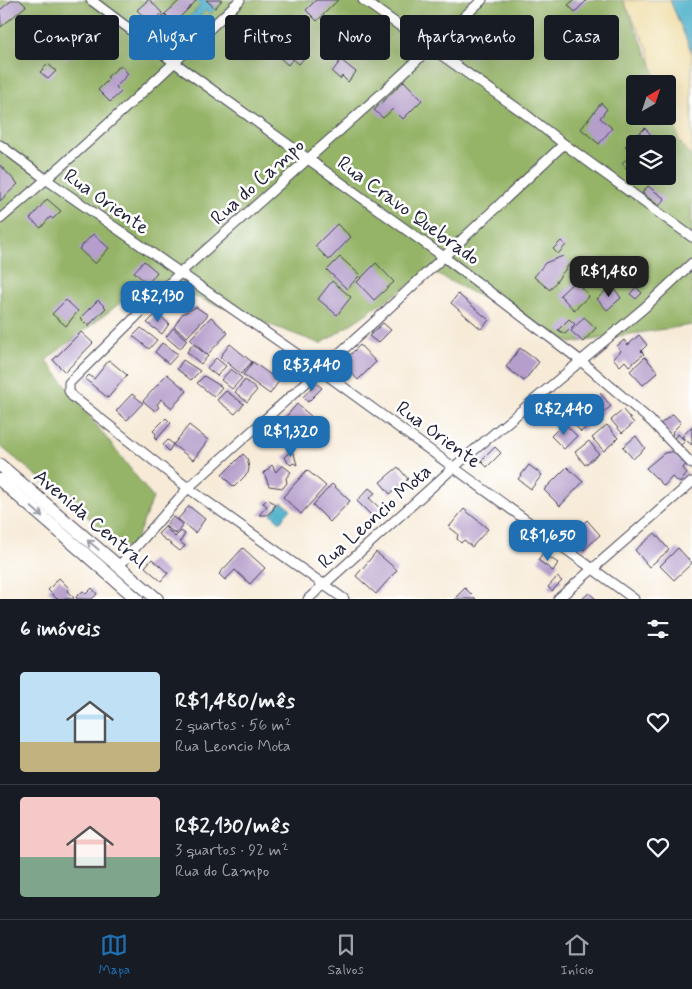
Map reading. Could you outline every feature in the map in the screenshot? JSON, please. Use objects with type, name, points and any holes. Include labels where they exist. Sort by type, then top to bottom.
[{"type":"main road","name":"Avenida Central","points":[[0,465],[157,599]]},
{"type":"main road","name":"Avenida Central","points":[[0,480],[137,599]]},
{"type":"street","name":"Rua Cravo Quebrado","points":[[91,0],[444,257],[581,360],[652,421],[692,464]]},
{"type":"street","points":[[0,219],[175,63],[240,0]]},
{"type":"street","points":[[363,0],[400,27]]},
{"type":"street","name":"Rua do Campo","points":[[465,15],[482,0]]},
{"type":"street","name":"Rua do Campo","points":[[188,488],[72,396],[69,391],[69,383],[180,273],[416,60]]},
{"type":"street","points":[[447,60],[524,113],[690,235]]},
{"type":"street","points":[[119,566],[188,488],[444,257],[564,144]]},
{"type":"street","name":"Rua Oriente","points":[[0,145],[46,180],[320,370],[634,599]]},
{"type":"street","name":"Rua Leoncio Mota","points":[[308,599],[454,467],[644,308],[692,263]]},
{"type":"street","points":[[558,599],[692,482]]},
{"type":"street","points":[[188,488],[344,599]]},
{"type":"green space","points":[[0,0],[623,0],[656,75],[626,75],[626,125],[676,125],[676,120],[692,157],[692,325],[571,343],[430,271],[321,344],[150,280],[46,360],[153,498],[131,552],[0,446]]},
{"type":"sand","points":[[623,0],[670,0],[692,53],[692,157],[679,141],[675,125],[676,75],[655,75],[648,49]]},
{"type":"water","points":[[200,0],[206,0],[215,9],[210,14],[206,10],[201,15],[191,15],[200,6],[197,3]]},
{"type":"water","points":[[670,0],[692,0],[692,53]]},
{"type":"water","points":[[282,502],[291,509],[280,522],[271,514]]},
{"type":"building","points":[[12,0],[20,0],[26,6],[1,27],[0,10]]},
{"type":"building","points":[[150,0],[162,13],[160,15],[142,15],[137,10]]},
{"type":"building","points":[[180,0],[197,0],[182,15],[165,14]]},
{"type":"building","points":[[206,0],[222,0],[215,8]]},
{"type":"building","points":[[316,0],[338,0],[323,15],[320,15],[317,21],[306,10]]},
{"type":"building","points":[[574,0],[587,0],[575,12],[568,5]]},
{"type":"building","points":[[282,60],[292,60],[288,65]]},
{"type":"building","points":[[294,60],[302,60],[299,64]]},
{"type":"building","points":[[341,60],[356,72],[348,82],[342,76],[340,79],[332,72]]},
{"type":"building","points":[[48,64],[56,71],[48,79],[40,72]]},
{"type":"building","points":[[121,65],[128,74],[116,87],[121,92],[110,102],[98,90],[109,79],[107,77]]},
{"type":"building","points":[[404,81],[422,100],[403,119],[393,109],[383,118],[374,110]]},
{"type":"building","points":[[601,103],[607,109],[600,118],[612,128],[599,144],[581,129]]},
{"type":"building","points":[[645,128],[651,135],[637,135]]},
{"type":"building","points":[[626,159],[626,168],[622,163]]},
{"type":"building","points":[[0,165],[18,184],[0,201]]},
{"type":"building","points":[[648,186],[665,199],[659,206],[642,193]]},
{"type":"building","points":[[47,199],[61,211],[53,219],[50,217],[41,228],[30,219]]},
{"type":"building","points":[[337,224],[351,237],[329,260],[315,246]]},
{"type":"building","points":[[93,234],[109,248],[95,264],[79,249]]},
{"type":"building","points":[[561,241],[566,245],[558,254],[553,249]]},
{"type":"building","points":[[563,256],[570,263],[550,290],[534,277],[545,263]]},
{"type":"building","points":[[340,257],[360,275],[347,289],[327,270]]},
{"type":"building","points":[[594,258],[599,263],[585,277],[580,272]]},
{"type":"building","points":[[144,261],[157,272],[148,284],[134,272]]},
{"type":"building","points":[[376,263],[394,282],[374,300],[357,282]]},
{"type":"building","points":[[332,281],[351,297],[337,315],[318,299]]},
{"type":"building","points":[[575,281],[589,296],[574,310],[560,295]]},
{"type":"building","points":[[612,285],[621,298],[607,310],[597,299]]},
{"type":"building","points":[[636,287],[642,293],[636,299],[630,294]]},
{"type":"building","points":[[458,294],[489,320],[481,329],[451,303]]},
{"type":"building","points":[[66,300],[78,311],[66,326],[52,314]]},
{"type":"building","points":[[98,300],[106,308],[88,326],[80,318]]},
{"type":"building","points":[[196,307],[208,315],[187,337],[174,327],[182,314]]},
{"type":"building","points":[[157,313],[169,324],[162,334],[147,323]]},
{"type":"building","points":[[211,317],[228,333],[207,355],[190,339]]},
{"type":"building","points":[[584,317],[596,328],[583,342],[571,331]]},
{"type":"building","points":[[569,319],[575,324],[565,334],[558,330]]},
{"type":"building","points":[[383,323],[391,330],[378,343],[369,336]]},
{"type":"building","points":[[141,328],[157,340],[149,349],[133,336]]},
{"type":"building","points":[[173,328],[187,340],[180,349],[166,337]]},
{"type":"building","points":[[81,332],[93,343],[65,372],[53,360]]},
{"type":"building","points":[[639,335],[647,345],[641,351],[644,354],[629,366],[625,361],[620,366],[613,358],[621,351],[617,346],[624,340],[628,345]]},
{"type":"building","points":[[162,343],[178,354],[169,364],[155,352]]},
{"type":"building","points":[[193,344],[208,356],[201,364],[187,352]]},
{"type":"building","points":[[230,344],[252,362],[241,374],[220,357]]},
{"type":"building","points":[[360,345],[376,362],[358,380],[342,363]]},
{"type":"building","points":[[520,348],[539,362],[524,381],[506,367]]},
{"type":"building","points":[[645,357],[658,372],[643,385],[630,371]]},
{"type":"building","points":[[216,358],[226,366],[217,376],[207,368]]},
{"type":"building","points":[[109,360],[127,375],[108,398],[85,379],[89,375],[94,379]]},
{"type":"building","points":[[183,360],[200,371],[191,380],[177,369]]},
{"type":"building","points":[[253,362],[279,381],[270,394],[243,375]]},
{"type":"building","points":[[231,369],[242,378],[232,389],[221,380]]},
{"type":"building","points":[[167,374],[187,391],[172,408],[161,399],[157,405],[159,407],[155,411],[143,401]]},
{"type":"building","points":[[204,376],[222,387],[214,397],[197,383]]},
{"type":"building","points":[[245,380],[257,390],[247,402],[235,392]]},
{"type":"building","points":[[316,383],[322,388],[308,402],[303,397]]},
{"type":"building","points":[[226,391],[244,404],[235,414],[217,400]]},
{"type":"building","points":[[600,393],[611,406],[598,417],[587,404]]},
{"type":"building","points":[[132,394],[143,403],[127,420],[116,411]]},
{"type":"building","points":[[297,404],[313,418],[299,434],[283,420]]},
{"type":"building","points":[[582,408],[594,421],[581,432],[570,419]]},
{"type":"building","points":[[623,410],[634,423],[622,433],[611,420]]},
{"type":"building","points":[[673,414],[681,423],[672,432],[671,436],[660,424]]},
{"type":"building","points":[[166,418],[171,423],[156,440],[156,434],[153,431]]},
{"type":"building","points":[[564,423],[577,436],[564,449],[551,436]]},
{"type":"building","points":[[189,425],[208,440],[193,460],[173,445]]},
{"type":"building","points":[[607,425],[618,438],[604,451],[592,438]]},
{"type":"building","points":[[692,426],[692,445],[682,437]]},
{"type":"building","points":[[678,434],[685,441],[680,446],[673,439]]},
{"type":"building","points":[[636,436],[645,448],[633,459],[623,447]]},
{"type":"building","points":[[168,440],[173,444],[169,451],[163,445]]},
{"type":"building","points":[[589,441],[599,454],[585,465],[575,452]]},
{"type":"building","points":[[495,447],[501,453],[487,467],[481,461]]},
{"type":"building","points":[[291,451],[294,454],[297,465],[293,463],[291,465],[284,457]]},
{"type":"building","points":[[677,451],[687,463],[683,468],[687,473],[680,483],[672,477],[664,486],[646,468],[664,453]]},
{"type":"building","points":[[243,454],[247,458],[248,473],[234,487],[222,475]]},
{"type":"building","points":[[272,465],[276,472],[282,465],[291,472],[286,478],[287,483],[283,488],[269,486],[264,473]]},
{"type":"building","points":[[529,465],[542,475],[531,489],[518,479]]},
{"type":"building","points":[[398,467],[408,479],[390,494],[380,482]]},
{"type":"building","points":[[567,467],[583,482],[560,506],[544,490]]},
{"type":"building","points":[[307,470],[326,486],[301,514],[283,497]]},
{"type":"building","points":[[332,484],[350,501],[330,522],[313,505]]},
{"type":"building","points":[[369,488],[375,493],[369,498],[384,512],[376,520],[357,501]]},
{"type":"building","points":[[268,499],[275,504],[273,510],[267,515],[259,515],[267,506],[263,503]]},
{"type":"building","points":[[189,506],[205,519],[195,533],[178,519]]},
{"type":"building","points":[[464,509],[488,529],[472,547],[464,540],[461,543],[457,539],[458,534],[449,527]]},
{"type":"building","points":[[173,517],[183,525],[176,534],[165,526]]},
{"type":"building","points":[[587,520],[600,535],[584,550],[571,535]]},
{"type":"building","points":[[165,527],[175,537],[181,531],[185,534],[180,542],[185,546],[180,551],[158,534]]},
{"type":"building","points":[[655,533],[669,550],[649,567],[635,550]]},
{"type":"building","points":[[243,548],[265,568],[250,584],[235,570],[225,580],[219,574]]},
{"type":"building","points":[[678,548],[692,563],[674,580],[660,566]]},
{"type":"building","points":[[376,552],[397,570],[376,594],[356,576]]},
{"type":"building","points":[[543,553],[558,563],[553,571],[538,560]]},
{"type":"building","points":[[152,559],[168,573],[161,581],[145,567]]},
{"type":"building","points":[[557,577],[562,581],[552,591],[548,587]]},
{"type":"building","points":[[59,578],[69,588],[67,591],[73,599],[57,599],[48,590]]},
{"type":"building","points":[[92,588],[97,594],[92,599],[77,599],[76,597],[83,591],[86,594]]},
{"type":"building","points":[[465,588],[476,599],[454,599]]},
{"type":"building","points":[[589,593],[596,599],[582,599]]}]
